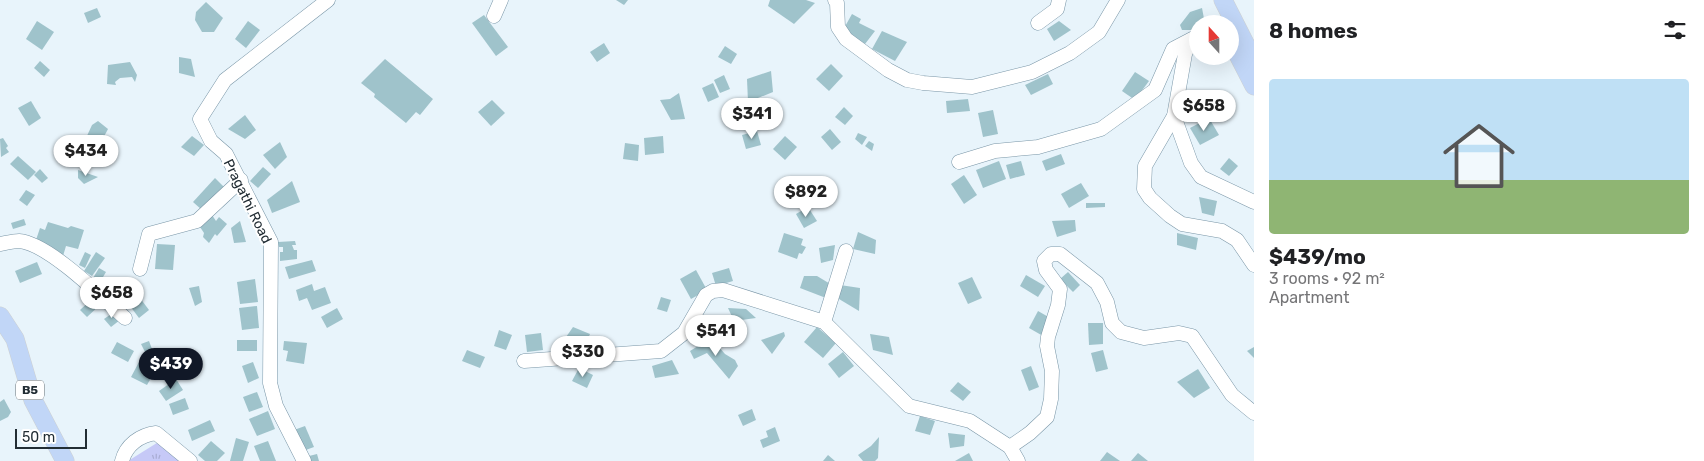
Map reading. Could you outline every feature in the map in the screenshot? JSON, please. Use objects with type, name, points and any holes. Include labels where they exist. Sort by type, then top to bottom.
[{"type":"main road","points":[[1210,0],[1218,15]]},
{"type":"main road","points":[[1223,0],[1254,61]]},
{"type":"main road","points":[[1239,57],[1254,86]]},
{"type":"main road","name":"B5","points":[[0,316],[15,339],[33,400],[66,461]]},
{"type":"street","name":"Pragathi Road","points":[[304,461],[276,406],[270,383],[271,242],[241,180],[226,154],[211,141],[200,119],[225,80],[328,0]]},
{"type":"street","points":[[494,16],[501,0]]},
{"type":"street","points":[[835,0],[837,4],[838,27],[846,39],[888,70],[907,80],[972,87],[1032,72],[1070,53],[1100,32],[1118,0]]},
{"type":"street","points":[[1038,23],[1057,9],[1059,0]]},
{"type":"street","points":[[959,162],[995,151],[1038,148],[1101,129],[1154,90],[1173,49],[1189,41]]},
{"type":"street","points":[[1189,47],[1185,54],[1174,116],[1146,166],[1144,190],[1170,216],[1182,224],[1222,231],[1237,240],[1254,266]]},
{"type":"street","points":[[1174,116],[1192,163],[1201,177],[1254,202]]},
{"type":"street","points":[[140,269],[149,234],[196,221],[241,180]]},
{"type":"street","points":[[0,244],[20,241],[36,247],[68,267],[125,318]]},
{"type":"street","points":[[824,322],[846,251]]},
{"type":"street","points":[[1010,447],[1030,434],[1046,417],[1051,399],[1052,371],[1047,346],[1058,305],[1060,289],[1046,270],[1044,261],[1051,254],[1060,254],[1097,283],[1107,302],[1112,322],[1121,332],[1144,338],[1179,333],[1192,336],[1232,395],[1254,413]]},
{"type":"street","points":[[524,361],[661,351],[684,333],[706,295],[713,291],[723,290],[824,322],[909,406],[970,421],[1010,447],[1018,461]]},
{"type":"street","points":[[122,461],[129,446],[144,435],[156,433],[190,461]]},
{"type":"green space","points":[[160,441],[184,461],[128,461]]},
{"type":"building","points":[[616,0],[628,0],[624,5]]},
{"type":"building","points":[[770,0],[806,0],[815,3],[794,24],[768,6]]},
{"type":"building","points":[[206,2],[223,18],[214,32],[202,32],[195,20],[196,12]]},
{"type":"building","points":[[97,8],[101,17],[88,23],[84,13]]},
{"type":"building","points":[[1202,8],[1203,15],[1189,15],[1189,30],[1182,30],[1180,25],[1190,12]]},
{"type":"building","points":[[852,14],[861,19],[859,23],[875,31],[865,44],[843,30]]},
{"type":"building","points":[[484,15],[508,47],[496,56],[472,23]]},
{"type":"building","points":[[37,21],[54,32],[42,50],[26,39]]},
{"type":"building","points":[[248,21],[260,30],[246,48],[235,39]]},
{"type":"building","points":[[1059,21],[1071,30],[1054,41],[1047,29]]},
{"type":"building","points":[[882,31],[907,42],[895,61],[872,49]]},
{"type":"building","points":[[604,43],[610,53],[597,62],[590,52]]},
{"type":"building","points":[[725,46],[737,54],[731,64],[718,57]]},
{"type":"building","points":[[179,57],[191,59],[195,77],[179,73]]},
{"type":"building","points":[[385,59],[433,99],[420,115],[416,112],[406,123],[374,97],[375,94],[361,83]]},
{"type":"building","points":[[40,61],[50,70],[44,77],[34,68]]},
{"type":"building","points":[[130,62],[137,75],[135,82],[132,77],[120,78],[115,82],[116,85],[107,84],[108,65]]},
{"type":"building","points":[[831,64],[843,76],[829,91],[816,79]]},
{"type":"building","points":[[771,71],[773,92],[748,102],[747,79]]},
{"type":"building","points":[[1135,72],[1149,81],[1135,100],[1122,91]]},
{"type":"building","points":[[1048,74],[1053,84],[1031,95],[1025,85]]},
{"type":"building","points":[[724,75],[730,89],[720,93],[714,80]]},
{"type":"building","points":[[713,83],[719,97],[708,102],[702,88]]},
{"type":"building","points":[[679,93],[685,119],[671,120],[660,100],[670,99]]},
{"type":"building","points":[[968,99],[970,111],[947,113],[946,101]]},
{"type":"building","points":[[492,100],[505,113],[491,126],[478,112]]},
{"type":"building","points":[[31,101],[41,118],[29,126],[18,108]]},
{"type":"building","points":[[844,107],[853,116],[845,125],[835,117]]},
{"type":"building","points":[[993,110],[998,134],[983,137],[978,113]]},
{"type":"building","points":[[245,115],[256,130],[245,139],[228,129]]},
{"type":"building","points":[[1209,118],[1219,135],[1200,145],[1190,128]]},
{"type":"building","points":[[98,121],[108,129],[99,146],[86,138],[92,125]]},
{"type":"building","points":[[830,129],[841,142],[832,150],[821,137]]},
{"type":"building","points":[[757,131],[761,145],[746,149],[742,135]]},
{"type":"building","points":[[858,133],[867,137],[862,145],[855,139]]},
{"type":"building","points":[[192,136],[204,145],[194,156],[181,147]]},
{"type":"building","points":[[663,136],[664,153],[645,155],[644,138]]},
{"type":"building","points":[[785,136],[797,147],[785,160],[773,149]]},
{"type":"building","points":[[3,138],[9,152],[1,157],[0,139]]},
{"type":"building","points":[[869,141],[874,144],[872,151],[865,146]]},
{"type":"building","points":[[280,142],[287,157],[275,169],[263,155]]},
{"type":"building","points":[[625,143],[639,145],[638,161],[623,159]]},
{"type":"building","points":[[1061,154],[1065,164],[1046,171],[1042,161]]},
{"type":"building","points":[[18,156],[36,172],[28,180],[10,164]]},
{"type":"building","points":[[1229,158],[1238,166],[1229,176],[1220,169]]},
{"type":"building","points":[[999,161],[1006,179],[983,188],[976,170]]},
{"type":"building","points":[[1021,161],[1025,175],[1010,179],[1006,165]]},
{"type":"building","points":[[263,167],[271,174],[258,188],[250,181]]},
{"type":"building","points":[[40,169],[48,178],[42,183],[34,175]]},
{"type":"building","points":[[78,170],[98,177],[84,184],[78,178]]},
{"type":"building","points":[[964,175],[977,195],[964,204],[951,184]]},
{"type":"building","points":[[215,178],[226,189],[202,210],[193,202]]},
{"type":"building","points":[[292,181],[300,202],[272,213],[267,200]]},
{"type":"building","points":[[1081,183],[1089,196],[1069,208],[1061,194]]},
{"type":"building","points":[[26,190],[35,195],[27,206],[19,200]]},
{"type":"building","points":[[1199,197],[1217,201],[1214,216],[1202,213]]},
{"type":"building","points":[[1086,203],[1105,203],[1105,207],[1086,208]]},
{"type":"building","points":[[808,207],[817,221],[804,228],[796,214]]},
{"type":"building","points":[[212,215],[216,221],[219,217],[227,224],[217,236],[215,234],[209,243],[203,237],[204,233],[198,224]]},
{"type":"building","points":[[24,219],[26,225],[13,229],[11,223]]},
{"type":"building","points":[[1075,220],[1076,231],[1057,237],[1052,221]]},
{"type":"building","points":[[240,221],[246,242],[234,243],[231,228]]},
{"type":"building","points":[[48,222],[68,228],[71,226],[84,230],[78,249],[66,246],[63,256],[41,250],[43,242],[36,240],[40,228],[45,230]]},
{"type":"building","points":[[858,232],[876,240],[875,254],[853,249]]},
{"type":"building","points":[[784,233],[803,239],[801,245],[806,247],[802,254],[799,253],[797,259],[778,252]]},
{"type":"building","points":[[1177,233],[1198,238],[1196,250],[1177,245]]},
{"type":"building","points":[[295,241],[296,245],[292,245],[294,250],[297,250],[297,259],[280,261],[280,252],[283,252],[283,247],[279,247],[278,242]]},
{"type":"building","points":[[157,244],[175,245],[173,270],[155,269]]},
{"type":"building","points":[[835,245],[833,260],[821,263],[819,248]]},
{"type":"building","points":[[85,252],[91,255],[85,268],[79,265]]},
{"type":"building","points":[[96,252],[105,258],[92,276],[84,271]]},
{"type":"building","points":[[312,260],[316,271],[289,279],[285,267]]},
{"type":"building","points":[[37,262],[42,274],[20,283],[15,271]]},
{"type":"building","points":[[99,268],[106,272],[100,282],[93,278]]},
{"type":"building","points":[[729,268],[733,281],[716,286],[712,273]]},
{"type":"building","points":[[696,270],[707,290],[691,299],[680,279]]},
{"type":"building","points":[[1068,272],[1080,285],[1073,292],[1060,279]]},
{"type":"building","points":[[1026,275],[1045,286],[1038,297],[1020,286]]},
{"type":"building","points":[[804,276],[817,276],[832,285],[826,298],[800,288]]},
{"type":"building","points":[[972,277],[982,298],[968,304],[958,283]]},
{"type":"building","points":[[255,279],[258,302],[240,304],[237,282]]},
{"type":"building","points":[[312,284],[314,291],[325,287],[331,303],[312,310],[307,298],[299,301],[296,290]]},
{"type":"building","points":[[840,285],[860,288],[859,311],[839,299]]},
{"type":"building","points":[[199,286],[202,302],[195,306],[189,288]]},
{"type":"building","points":[[94,297],[101,304],[87,317],[80,310]]},
{"type":"building","points":[[661,297],[671,300],[667,312],[657,309]]},
{"type":"building","points":[[140,298],[149,310],[139,318],[130,306]]},
{"type":"building","points":[[257,306],[259,328],[242,330],[239,308]]},
{"type":"building","points":[[337,308],[343,319],[327,328],[321,317]]},
{"type":"building","points":[[728,308],[746,309],[756,318],[734,321]]},
{"type":"building","points":[[1038,311],[1052,319],[1043,336],[1029,328]]},
{"type":"building","points":[[114,312],[120,320],[111,327],[104,319]]},
{"type":"building","points":[[1088,323],[1103,323],[1103,344],[1089,345]]},
{"type":"building","points":[[573,327],[590,334],[584,348],[564,340]]},
{"type":"building","points":[[817,327],[836,343],[823,358],[804,342]]},
{"type":"building","points":[[499,330],[512,335],[506,350],[494,346]]},
{"type":"building","points":[[784,332],[785,336],[772,354],[761,340]]},
{"type":"building","points":[[541,333],[543,350],[527,352],[525,335]]},
{"type":"building","points":[[870,334],[889,337],[893,355],[873,350]]},
{"type":"building","points":[[711,338],[725,354],[735,360],[738,366],[729,379],[707,353],[694,359],[690,351]]},
{"type":"building","points":[[237,340],[257,340],[257,351],[237,351]]},
{"type":"building","points":[[149,341],[152,349],[145,352],[141,344]]},
{"type":"building","points":[[284,341],[307,343],[304,364],[286,361],[288,351],[283,350]]},
{"type":"building","points":[[117,342],[134,351],[128,362],[111,353]]},
{"type":"building","points":[[1254,347],[1254,358],[1247,351]]},
{"type":"building","points":[[467,350],[485,357],[480,368],[462,361]]},
{"type":"building","points":[[1103,350],[1108,369],[1096,372],[1091,353]]},
{"type":"building","points":[[843,352],[854,366],[839,378],[828,364]]},
{"type":"building","points":[[672,360],[679,374],[655,378],[652,366]]},
{"type":"building","points":[[139,362],[155,371],[147,385],[131,377]]},
{"type":"building","points":[[253,362],[259,378],[248,383],[242,366]]},
{"type":"building","points":[[1031,366],[1039,387],[1029,391],[1021,370]]},
{"type":"building","points":[[579,368],[593,375],[587,388],[572,381]]},
{"type":"building","points":[[1198,369],[1210,388],[1194,398],[1177,382]]},
{"type":"building","points":[[176,379],[183,390],[166,401],[159,391]]},
{"type":"building","points":[[958,382],[971,392],[963,401],[950,391]]},
{"type":"building","points":[[257,392],[263,407],[249,412],[243,397]]},
{"type":"building","points":[[185,398],[189,409],[173,415],[169,404]]},
{"type":"building","points":[[4,399],[11,412],[8,417],[0,421],[0,402]]},
{"type":"building","points":[[752,409],[756,420],[743,426],[738,415]]},
{"type":"building","points":[[268,411],[275,429],[257,436],[249,419]]},
{"type":"building","points":[[920,416],[935,421],[930,435],[915,431]]},
{"type":"building","points":[[210,420],[215,431],[192,441],[188,430]]},
{"type":"building","points":[[305,426],[314,447],[303,451],[294,430]]},
{"type":"building","points":[[775,427],[780,441],[763,448],[760,440],[768,437],[766,431]]},
{"type":"building","points":[[948,433],[965,435],[964,446],[950,448]]},
{"type":"building","points":[[879,437],[878,458],[875,461],[863,461],[858,455],[871,446]]},
{"type":"building","points":[[236,438],[249,442],[243,461],[230,461]]},
{"type":"building","points":[[211,441],[225,453],[217,461],[205,461],[198,455]]},
{"type":"building","points":[[268,441],[276,461],[260,461],[254,446]]},
{"type":"building","points":[[1107,452],[1120,461],[1100,461]]},
{"type":"building","points":[[969,453],[973,461],[955,461]]},
{"type":"building","points":[[1138,453],[1148,461],[1131,461]]},
{"type":"building","points":[[317,454],[319,461],[306,461],[305,457]]},
{"type":"building","points":[[828,455],[835,461],[823,461]]}]
